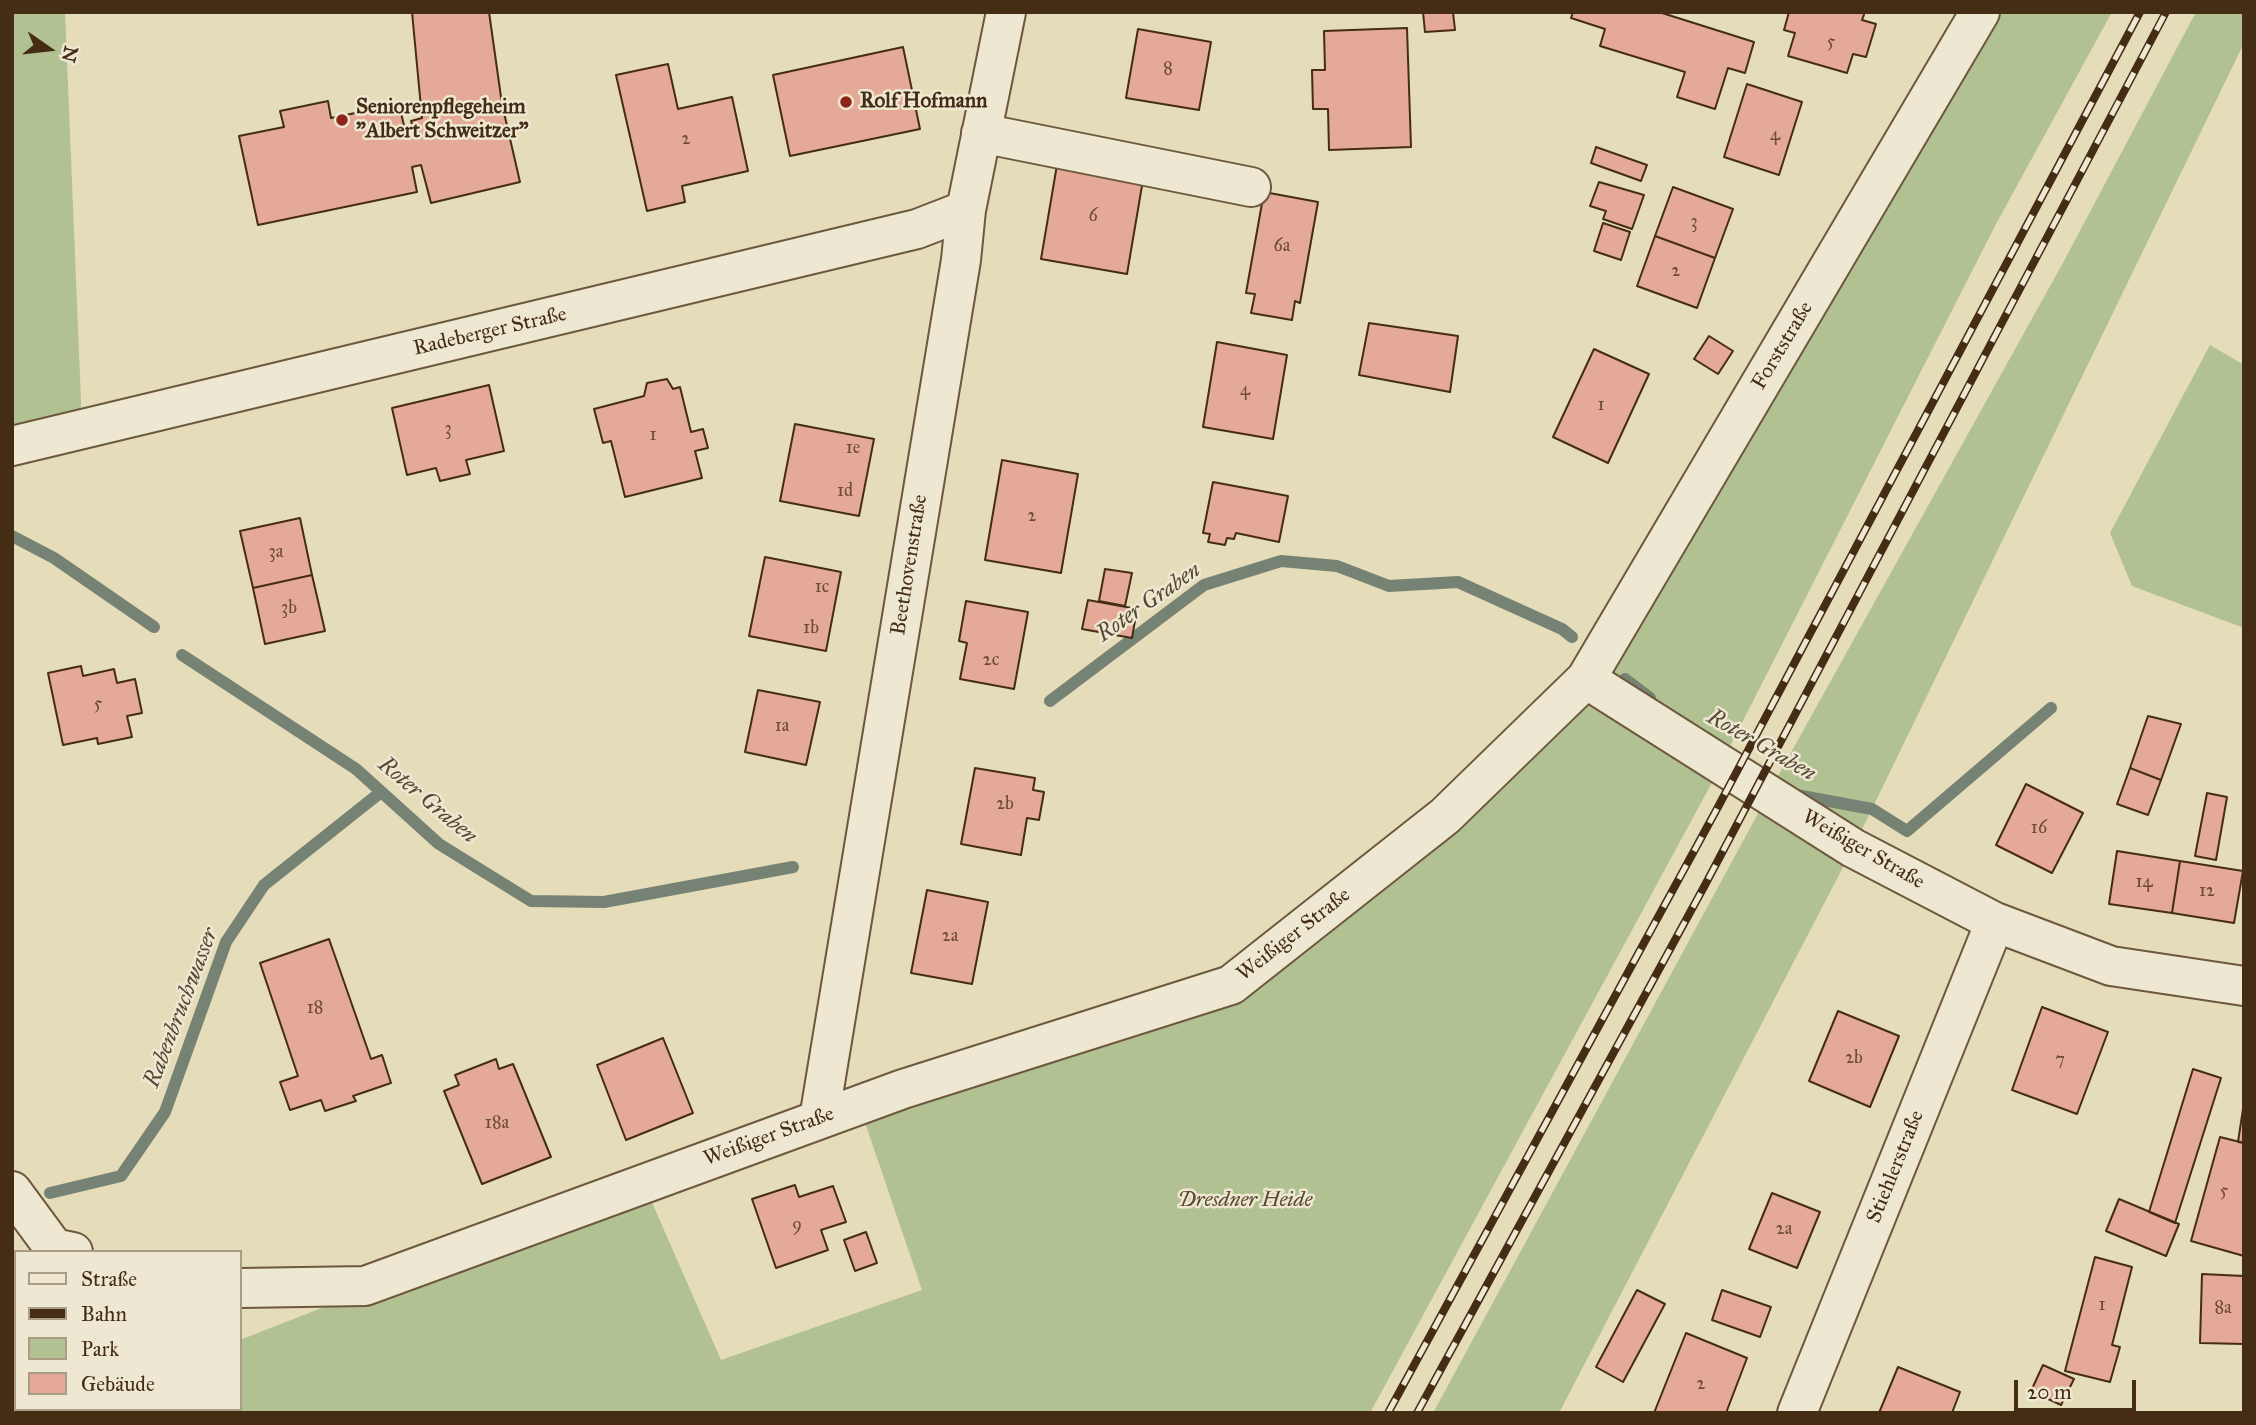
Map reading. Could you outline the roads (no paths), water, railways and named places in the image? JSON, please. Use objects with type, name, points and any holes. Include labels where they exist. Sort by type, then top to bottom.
[{"type":"street","name":"Beethovenstraße","points":[[818,1119],[959,274],[966,210],[1006,12]]},
{"type":"street","name":"Forststraße","points":[[1586,679],[1980,12]]},
{"type":"street","points":[[981,134],[1251,187]]},
{"type":"street","name":"Radeberger Straße","points":[[12,446],[917,229],[966,210]]},
{"type":"street","name":"Weißiger Straße","points":[[242,1288],[365,1286],[818,1119],[1231,985],[1445,816],[1586,679],[1853,848],[1995,922],[2111,966],[2244,986]]},
{"type":"street","name":"Stiehlerstraße","points":[[1797,1413],[1995,922]]},
{"type":"street","points":[[12,1191],[54,1248],[64,1250]]},
{"type":"waterway","name":"Roter Graben","points":[[12,536],[54,558],[154,627]]},
{"type":"waterway","name":"Roter Graben","points":[[1050,701],[1204,585],[1281,561],[1337,566],[1389,586],[1458,582],[1562,629],[1572,637]]},
{"type":"waterway","name":"Roter Graben","points":[[182,655],[356,769],[439,844],[531,901],[604,902],[793,867]]},
{"type":"waterway","name":"Roter Graben","points":[[1625,679],[1650,698]]},
{"type":"waterway","name":"Roter Graben","points":[[1796,795],[1872,809],[1907,831],[2051,708]]},
{"type":"waterway","name":"Rabenbruchwasser","points":[[50,1193],[121,1176],[165,1112],[226,942],[264,885],[381,792]]},
{"type":"railway","points":[[1388,1413],[1718,807],[2140,12]]},
{"type":"railway","points":[[1417,1413],[1705,885],[2166,12]]},
{"type":"place","name":"Rolf Hofmann","points":[[846,102]]},
{"type":"place","name":"Seniorenpflegeheim \"Albert Schweitzer\"","points":[[342,120]]},
{"type":"park label","name":"Dresdner Heide","points":[[1245,1201]]}]
